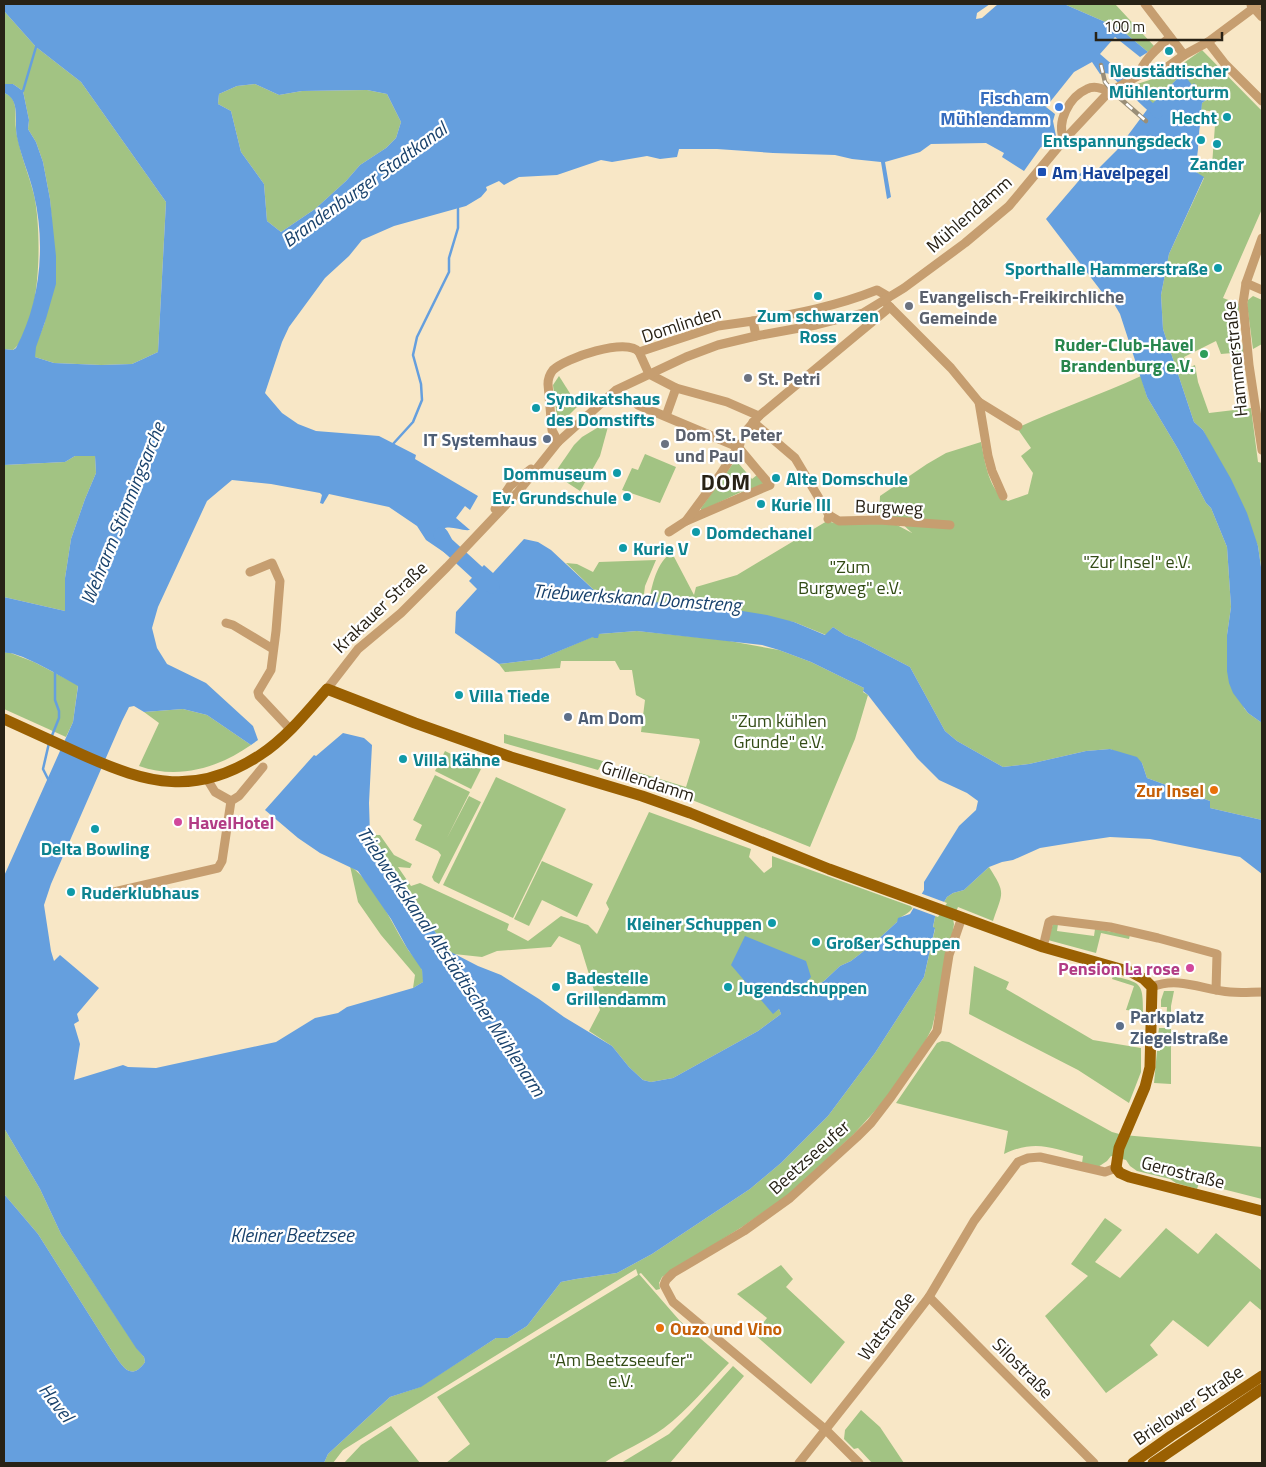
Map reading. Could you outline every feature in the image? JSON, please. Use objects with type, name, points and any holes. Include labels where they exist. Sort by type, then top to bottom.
[{"type":"main road","name":"Krakauer Straße","points":[[4,719],[112,768],[154,781],[187,782],[207,778],[236,768],[260,755],[290,729],[327,689]]},
{"type":"main road","name":"Grillendamm","points":[[327,689],[511,757],[642,796],[690,813],[902,897],[958,915],[1043,947],[1131,972],[1144,978],[1152,987]]},
{"type":"main road","points":[[1116,1168],[1119,1148],[1145,1087],[1150,1068],[1152,987]]},
{"type":"main road","name":"Gerostraße","points":[[1116,1168],[1120,1173],[1129,1177],[1262,1211]]},
{"type":"main road","name":"Brielower Straße","points":[[1133,1463],[1262,1376]]},
{"type":"main road","name":"Brielower Straße","points":[[1153,1463],[1262,1389]]},
{"type":"street","points":[[1145,4],[1184,55]]},
{"type":"street","points":[[1254,5],[1262,17]]},
{"type":"street","name":"Mühlendamm","points":[[888,302],[904,288],[965,244],[1009,206],[1064,140],[1099,102],[1113,90],[1136,76],[1166,68],[1184,55],[1208,42],[1254,5]]},
{"type":"street","name":"Mühlendamm","points":[[1136,76],[1148,58],[1170,38]]},
{"type":"street","points":[[1208,42],[1225,64],[1262,101]]},
{"type":"street","points":[[1064,140],[1061,133],[1062,121],[1066,110],[1076,98],[1087,89],[1098,87],[1113,90]]},
{"type":"street","name":"Hammerstraße","points":[[1262,238],[1246,283],[1242,303],[1262,450]]},
{"type":"street","points":[[1246,283],[1262,290]]},
{"type":"street","name":"Domlinden","points":[[476,536],[518,492],[558,442],[616,390],[686,357],[710,348],[756,336],[852,316],[888,302],[877,290],[858,298],[798,314],[718,326],[639,352],[649,374]]},
{"type":"street","points":[[746,431],[756,419],[888,302],[951,368],[979,402],[1018,426]]},
{"type":"street","points":[[754,321],[756,336]]},
{"type":"street","points":[[558,442],[552,430],[548,384],[548,377],[554,370],[575,359],[610,347],[631,346],[639,352]]},
{"type":"street","name":"Burgweg","points":[[649,374],[676,388],[727,402],[756,419],[795,458],[828,517],[839,521],[878,520],[950,525]]},
{"type":"street","points":[[666,416],[676,388]]},
{"type":"street","points":[[979,402],[992,471],[1003,496]]},
{"type":"street","points":[[638,405],[739,446],[770,485],[686,521],[669,532]]},
{"type":"street","points":[[686,521],[739,446]]},
{"type":"street","name":"Krakauer Straße","points":[[327,689],[358,648],[401,613],[476,536]]},
{"type":"street","points":[[250,572],[272,564],[280,581],[271,670],[258,692],[259,696],[290,729]]},
{"type":"street","points":[[226,623],[233,625],[273,649]]},
{"type":"street","points":[[114,892],[218,868],[222,861],[231,801],[239,796],[263,767]]},
{"type":"street","points":[[207,778],[216,792],[231,801]]},
{"type":"street","name":"Beetzseeufer","points":[[826,1430],[673,1302],[664,1285],[673,1273],[744,1231],[790,1198],[858,1137],[891,1097],[937,1031],[949,954],[958,915]]},
{"type":"street","points":[[1043,947],[1049,922],[1053,920],[1110,927],[1158,938],[1218,954],[1216,990]]},
{"type":"street","points":[[1152,987],[1174,982],[1230,992],[1262,992]]},
{"type":"street","name":"Gerostraße","points":[[1040,1157],[1105,1172],[1116,1168]]},
{"type":"street","name":"Watstraße","points":[[799,1463],[929,1297],[974,1222],[1018,1162],[1028,1158],[1040,1157]]},
{"type":"street","name":"Silostraße","points":[[929,1297],[1094,1463]]},
{"type":"street","points":[[826,1430],[858,1463]]},
{"type":"green space","points":[[1064,4],[1115,4],[1154,46],[1148,52],[1119,28]]},
{"type":"green space","points":[[4,11],[36,47],[81,82],[166,202],[158,352],[132,364],[54,363],[35,357],[35,347],[45,322],[52,225],[50,199],[43,162],[36,142],[28,129],[29,120],[23,91],[13,84],[4,84]]},
{"type":"green space","points":[[1202,50],[1262,111],[1262,209],[1223,298],[1239,304],[1239,314],[1229,316],[1233,346],[1244,344],[1244,352],[1221,354],[1216,341],[1184,357],[1188,368],[1195,365],[1198,382],[1209,413],[1251,408],[1258,462],[1262,463],[1262,574],[1258,546],[1203,430],[1194,422],[1163,329],[1161,295],[1169,254],[1204,178],[1196,172],[1197,164],[1212,165],[1216,112],[1201,110],[1202,103],[1206,100],[1198,96],[1201,94],[1194,84],[1192,85],[1179,77],[1152,105],[1134,85],[1168,74]]},
{"type":"green space","points":[[255,84],[279,95],[302,91],[367,90],[387,94],[401,122],[396,138],[386,148],[360,165],[346,181],[315,209],[281,232],[267,221],[264,184],[241,152],[231,111],[218,104],[219,94],[237,86]]},
{"type":"green space","points":[[4,93],[9,95],[14,103],[16,133],[37,211],[39,253],[30,321],[23,338],[13,350],[4,349]]},
{"type":"green space","points":[[1253,296],[1262,300],[1262,344],[1253,349],[1247,304],[1248,300]]},
{"type":"green space","points":[[559,376],[578,406],[558,426],[553,385]]},
{"type":"green space","points":[[1141,376],[1147,397],[1178,449],[1206,503],[1211,508],[1227,547],[1231,607],[1227,635],[1228,646],[1244,708],[1262,723],[1262,820],[1210,808],[1210,801],[1147,778],[1142,763],[1110,749],[1086,751],[1029,764],[1003,767],[957,741],[945,731],[910,667],[845,635],[833,627],[826,635],[794,622],[669,604],[649,603],[653,582],[659,568],[662,562],[672,553],[694,595],[696,587],[737,575],[827,521],[838,524],[895,524],[912,533],[897,519],[879,518],[880,496],[946,453],[981,442],[989,476],[996,491],[1008,501],[1028,494],[1033,473],[1021,456],[1031,448],[1017,428]]},
{"type":"green space","points":[[607,422],[609,423],[600,456],[580,491],[554,474],[574,445],[582,437]]},
{"type":"green space","points":[[645,454],[676,467],[660,503],[622,490],[632,468],[638,470]]},
{"type":"green space","points":[[75,456],[95,456],[96,473],[71,539],[65,578],[65,611],[4,597],[4,465],[65,462]]},
{"type":"green space","points":[[742,457],[744,459],[739,464],[752,479],[757,475],[764,483],[743,495],[741,492],[701,511],[701,508],[737,458]]},
{"type":"green space","points":[[656,560],[645,586],[643,602],[596,592],[566,563],[577,564],[593,572],[599,562]]},
{"type":"green space","name":"\"Zum kühlen Grunde\" e.V.","points":[[637,631],[724,640],[779,650],[811,662],[864,688],[863,692],[868,695],[855,739],[810,847],[657,786],[625,777],[627,769],[686,787],[700,742],[699,739],[641,732],[645,700],[636,695],[632,670],[620,670],[615,661],[561,661],[560,668],[505,672],[499,664],[540,659],[599,634]]},
{"type":"green space","points":[[8,652],[34,662],[78,685],[73,722],[66,737],[4,709],[4,653]]},
{"type":"green space","points":[[183,709],[207,715],[251,745],[225,760],[183,772],[168,772],[139,766],[159,723],[144,712]]},
{"type":"green space","points":[[504,734],[604,760],[598,770],[504,743]]},
{"type":"green space","points":[[445,751],[481,769],[471,789],[435,771]]},
{"type":"green space","points":[[435,775],[470,792],[447,838],[469,796],[481,802],[439,884],[432,877],[441,855],[438,851],[415,840],[422,825],[413,820]]},
{"type":"green space","points":[[496,777],[566,809],[513,918],[443,885]]},
{"type":"green space","points":[[649,812],[751,849],[749,857],[764,873],[772,867],[772,856],[913,907],[873,944],[851,961],[840,966],[824,981],[804,995],[798,992],[773,1014],[779,1009],[781,1014],[758,1031],[673,1078],[651,1082],[643,1080],[629,1067],[612,1046],[589,1031],[600,1010],[580,945],[559,936],[551,947],[497,951],[482,957],[454,954],[447,950],[370,835],[380,835],[394,855],[412,864],[410,868],[398,867],[411,886],[420,883],[509,924],[507,930],[528,941],[561,916],[588,925],[597,934],[609,909],[606,903]]},
{"type":"green space","points":[[542,861],[593,884],[577,917],[542,900],[529,926],[514,919]]},
{"type":"green space","points":[[350,866],[359,873],[375,893],[407,948],[421,967],[423,982],[413,988],[415,975],[381,935],[358,902]]},
{"type":"green space","name":"\"Am Beetzseeufer\" e.V.","points":[[989,867],[1001,893],[993,921],[958,907],[953,919],[954,924],[949,955],[932,1028],[926,1040],[887,1097],[854,1134],[787,1196],[742,1227],[662,1277],[659,1283],[660,1289],[656,1290],[641,1273],[639,1274],[680,1321],[729,1363],[681,1413],[657,1433],[604,1463],[446,1463],[470,1444],[437,1397],[638,1275],[636,1269],[343,1450],[333,1463],[324,1463],[328,1454],[390,1397],[420,1387],[496,1338],[508,1338],[527,1326],[561,1282],[617,1273],[652,1254],[750,1189],[781,1163],[828,1116],[875,1053],[924,977],[935,929],[933,928],[935,917],[947,897],[964,890]]},
{"type":"green space","points":[[1053,924],[1058,924],[1057,931],[1094,936],[1095,929],[1130,935],[1129,939],[1101,933],[1096,953],[1048,940]]},
{"type":"green space","points":[[974,966],[1009,982],[1006,989],[1093,1040],[1141,1048],[1141,1072],[1129,1103],[1078,1070],[969,1014]]},
{"type":"green space","points":[[1113,976],[1130,980],[1138,985],[1141,989],[1143,1012],[1126,1010],[1134,986],[1112,979]]},
{"type":"green space","points":[[1164,991],[1174,991],[1171,1006],[1171,1084],[1154,1083],[1157,1051],[1160,1051],[1160,1044],[1157,1044],[1159,1028],[1166,1028],[1167,1007],[1161,1007]]},
{"type":"green space","points":[[942,1041],[949,1042],[1112,1132],[1123,1135],[1262,1147],[1262,1199],[1199,1183],[1197,1189],[1176,1183],[1170,1179],[1137,1171],[1126,1160],[1111,1156],[1098,1167],[1082,1163],[1083,1156],[1043,1146],[1015,1149],[1004,1154],[1008,1131],[896,1103],[937,1043]]},
{"type":"green space","points":[[4,1128],[40,1189],[61,1234],[144,1357],[145,1362],[135,1371],[127,1370],[119,1362],[38,1234],[4,1194]]},
{"type":"green space","points":[[1105,1218],[1122,1230],[1095,1262],[1120,1278],[1166,1228],[1198,1254],[1216,1233],[1262,1271],[1262,1311],[1250,1301],[1208,1347],[1173,1320],[1150,1345],[1158,1355],[1106,1393],[1045,1316],[1088,1276],[1071,1264]]},
{"type":"green space","points":[[781,1265],[793,1279],[786,1287],[845,1342],[811,1384],[754,1334],[767,1318],[737,1294]]},
{"type":"green space","points":[[733,1366],[744,1376],[670,1463],[621,1463],[669,1434]]},
{"type":"green space","points":[[861,1410],[880,1427],[904,1463],[872,1463],[858,1448],[854,1449],[844,1439],[845,1430]]},
{"type":"green space","points":[[391,1426],[420,1463],[344,1463],[361,1445]]},
{"type":"water","points":[[4,4],[1064,4],[1119,28],[1148,52],[1140,57],[1115,37],[1100,54],[1122,73],[1115,78],[1112,76],[1113,74],[1100,74],[1092,62],[1074,72],[1046,107],[1055,114],[1053,121],[1056,136],[1047,148],[1041,147],[1024,171],[1002,157],[1004,153],[986,143],[931,144],[920,152],[885,162],[891,197],[887,199],[881,162],[835,155],[679,149],[677,157],[660,159],[647,156],[612,162],[601,160],[557,175],[519,177],[504,185],[499,181],[486,187],[487,190],[481,197],[466,206],[394,226],[362,240],[349,256],[325,278],[289,327],[265,393],[282,413],[298,424],[316,431],[379,436],[416,455],[415,459],[478,496],[470,510],[465,506],[456,518],[470,530],[445,528],[444,533],[456,546],[448,555],[426,540],[417,526],[389,507],[329,494],[323,504],[320,503],[322,495],[320,493],[271,484],[232,480],[207,501],[158,607],[152,628],[157,648],[167,664],[206,683],[253,726],[258,740],[251,745],[207,715],[183,709],[144,712],[134,706],[129,707],[51,884],[44,905],[54,961],[60,955],[99,988],[77,1014],[79,1021],[74,1024],[80,1044],[74,1080],[123,1065],[128,1067],[156,1068],[276,1042],[315,1018],[338,1013],[347,1007],[413,988],[423,982],[422,970],[391,919],[358,871],[320,853],[298,838],[265,810],[314,755],[316,756],[343,733],[364,738],[372,745],[369,803],[370,835],[447,950],[501,975],[612,1046],[629,1067],[643,1080],[651,1082],[673,1078],[758,1031],[781,1014],[779,1009],[773,1014],[731,965],[745,936],[806,961],[811,977],[798,992],[804,994],[824,981],[840,966],[851,961],[873,944],[897,922],[898,918],[910,914],[924,890],[924,882],[959,826],[976,810],[978,801],[967,793],[939,780],[917,758],[863,691],[864,688],[811,662],[762,645],[637,631],[599,634],[598,638],[593,637],[540,659],[499,664],[455,633],[456,612],[477,589],[469,581],[484,565],[493,573],[524,539],[538,542],[551,550],[596,592],[643,602],[693,603],[767,615],[794,622],[825,635],[833,627],[845,635],[910,667],[945,731],[957,741],[1003,767],[1029,764],[1086,751],[1110,749],[1137,757],[1142,763],[1147,778],[1210,801],[1210,808],[1262,820],[1262,874],[1240,857],[1150,839],[1110,837],[1040,848],[1013,860],[989,867],[964,890],[947,897],[935,917],[933,927],[935,928],[924,977],[875,1053],[828,1116],[781,1163],[750,1189],[652,1254],[617,1273],[561,1282],[527,1326],[508,1338],[496,1338],[421,1387],[390,1397],[328,1454],[324,1463],[4,1463],[4,1194],[38,1234],[123,1366],[127,1370],[135,1371],[145,1362],[144,1357],[136,1348],[61,1234],[40,1189],[4,1128],[4,876],[73,722],[78,686],[30,660],[11,653],[4,653],[4,597],[65,611],[65,578],[71,539],[96,473],[95,456],[75,456],[65,462],[4,465],[4,349],[13,350],[16,348],[31,312],[38,274],[40,234],[34,195],[17,137],[15,106],[13,100],[4,93],[4,84],[13,84],[23,91],[29,120],[28,129],[36,142],[43,162],[50,199],[56,256],[56,284],[36,347],[35,357],[54,363],[132,364],[158,352],[166,202],[81,82],[36,47],[4,11]],"holes":[[[255,84],[279,95],[302,91],[367,90],[387,94],[401,122],[396,138],[386,148],[360,165],[346,181],[315,209],[281,232],[267,221],[264,184],[241,152],[231,111],[218,104],[219,94],[237,86]]]},
{"type":"water","points":[[1185,76],[1192,85],[1194,83],[1201,93],[1198,97],[1202,94],[1206,100],[1202,103],[1196,172],[1204,177],[1169,254],[1161,295],[1163,329],[1194,422],[1203,430],[1231,479],[1247,513],[1258,546],[1262,574],[1262,723],[1248,713],[1233,693],[1229,683],[1227,635],[1231,607],[1227,547],[1211,508],[1206,503],[1178,449],[1147,397],[1120,314],[1113,302],[1105,296],[1046,219],[1082,177],[1079,175],[1087,165],[1095,172],[1117,150],[1149,107],[1179,77]]},
{"type":"pier","points":[[990,4],[998,4],[982,18],[976,19],[977,13]]},
{"type":"pier","points":[[1201,110],[1204,111],[1199,165],[1197,164]]},
{"type":"pier","points":[[920,893],[947,903],[938,917],[911,907]]},
{"type":"waterway","points":[[21,92],[23,91],[36,47]]},
{"type":"waterway","points":[[1109,68],[1158,114]]},
{"type":"waterway","points":[[394,445],[413,422],[422,400],[421,384],[413,355],[417,337],[449,272],[449,258],[458,228],[458,209]]},
{"type":"waterway","name":"Triebwerkskanal Domstreng","points":[[441,535],[446,544],[492,586]]},
{"type":"waterway","points":[[51,738],[59,718],[59,711],[55,700],[55,671]]},
{"type":"waterway","points":[[49,743],[43,769],[51,781]]},
{"type":"railway","points":[[1101,65],[1105,82],[1114,93],[1146,121]]},
{"type":"place","name":"Neustädtischer Mühlentorturm","points":[[1169,51]]},
{"type":"place","name":"Fisch am Mühlendamm","points":[[1059,107]]},
{"type":"place","name":"Hecht","points":[[1227,117]]},
{"type":"place","name":"Entspannungsdeck","points":[[1201,140]]},
{"type":"place","name":"Zander","points":[[1217,144]]},
{"type":"place","name":"Am Havelpegel","points":[[1042,172]]},
{"type":"place","name":"Sporthalle Hammerstraße","points":[[1218,268]]},
{"type":"place","name":"Zum schwarzen Ross","points":[[818,296]]},
{"type":"place","name":"Evangelisch-Freikirchliche Gemeinde","points":[[909,306]]},
{"type":"place","name":"Ruder-Club-Havel Brandenburg e.V.","points":[[1204,354]]},
{"type":"place","name":"St. Petri","points":[[748,378]]},
{"type":"place","name":"Syndikatshaus des Domstifts","points":[[536,408]]},
{"type":"place","name":"IT Systemhaus","points":[[547,439]]},
{"type":"place","name":"Dom St. Peter und Paul","points":[[665,444]]},
{"type":"place","name":"Dommuseum","points":[[617,473]]},
{"type":"place","name":"Alte Domschule","points":[[776,478]]},
{"type":"place","name":"Ev. Grundschule","points":[[627,497]]},
{"type":"place","name":"Kurie III","points":[[761,504]]},
{"type":"place","name":"Domdechanel","points":[[696,532]]},
{"type":"place","name":"Kurie V","points":[[623,548]]},
{"type":"place","name":"Villa Tiede","points":[[459,695]]},
{"type":"place","name":"Am Dom","points":[[568,717]]},
{"type":"place","name":"Villa Kähne","points":[[403,759]]},
{"type":"place","name":"Zur Insel","points":[[1214,790]]},
{"type":"place","name":"HavelHotel","points":[[178,822]]},
{"type":"place","name":"Delta Bowling","points":[[95,829]]},
{"type":"place","name":"Ruderklubhaus","points":[[71,892]]},
{"type":"place","name":"Kleiner Schuppen","points":[[772,923]]},
{"type":"place","name":"Großer Schuppen","points":[[816,942]]},
{"type":"place","name":"Pension La rose","points":[[1190,968]]},
{"type":"place","name":"Badestelle Grillendamm","points":[[556,987]]},
{"type":"place","name":"Jugendschuppen","points":[[728,987]]},
{"type":"place","name":"Parkplatz Ziegelstraße","points":[[1120,1026]]},
{"type":"place","name":"Ouzo und Vino","points":[[660,1328]]},
{"type":"district","name":"DOM","points":[[726,482]]},
{"type":"water label","name":"Brandenburger Stadtkanal","points":[[364,184]]},
{"type":"water label","name":"Wehrarm Stimmingsarche","points":[[122,513]]},
{"type":"water label","name":"Triebwerkskanal Altstädtischer Mühlenarm","points":[[452,961]]},
{"type":"water label","name":"Kleiner Beetzsee","points":[[292,1234]]},
{"type":"water label","name":"Havel","points":[[57,1402]]},
{"type":"park label","name":"\"Zur Insel\" e.V.","points":[[1137,561]]},
{"type":"park label","name":"\"Zum Burgweg\" e.V.","points":[[850,576]]}]
